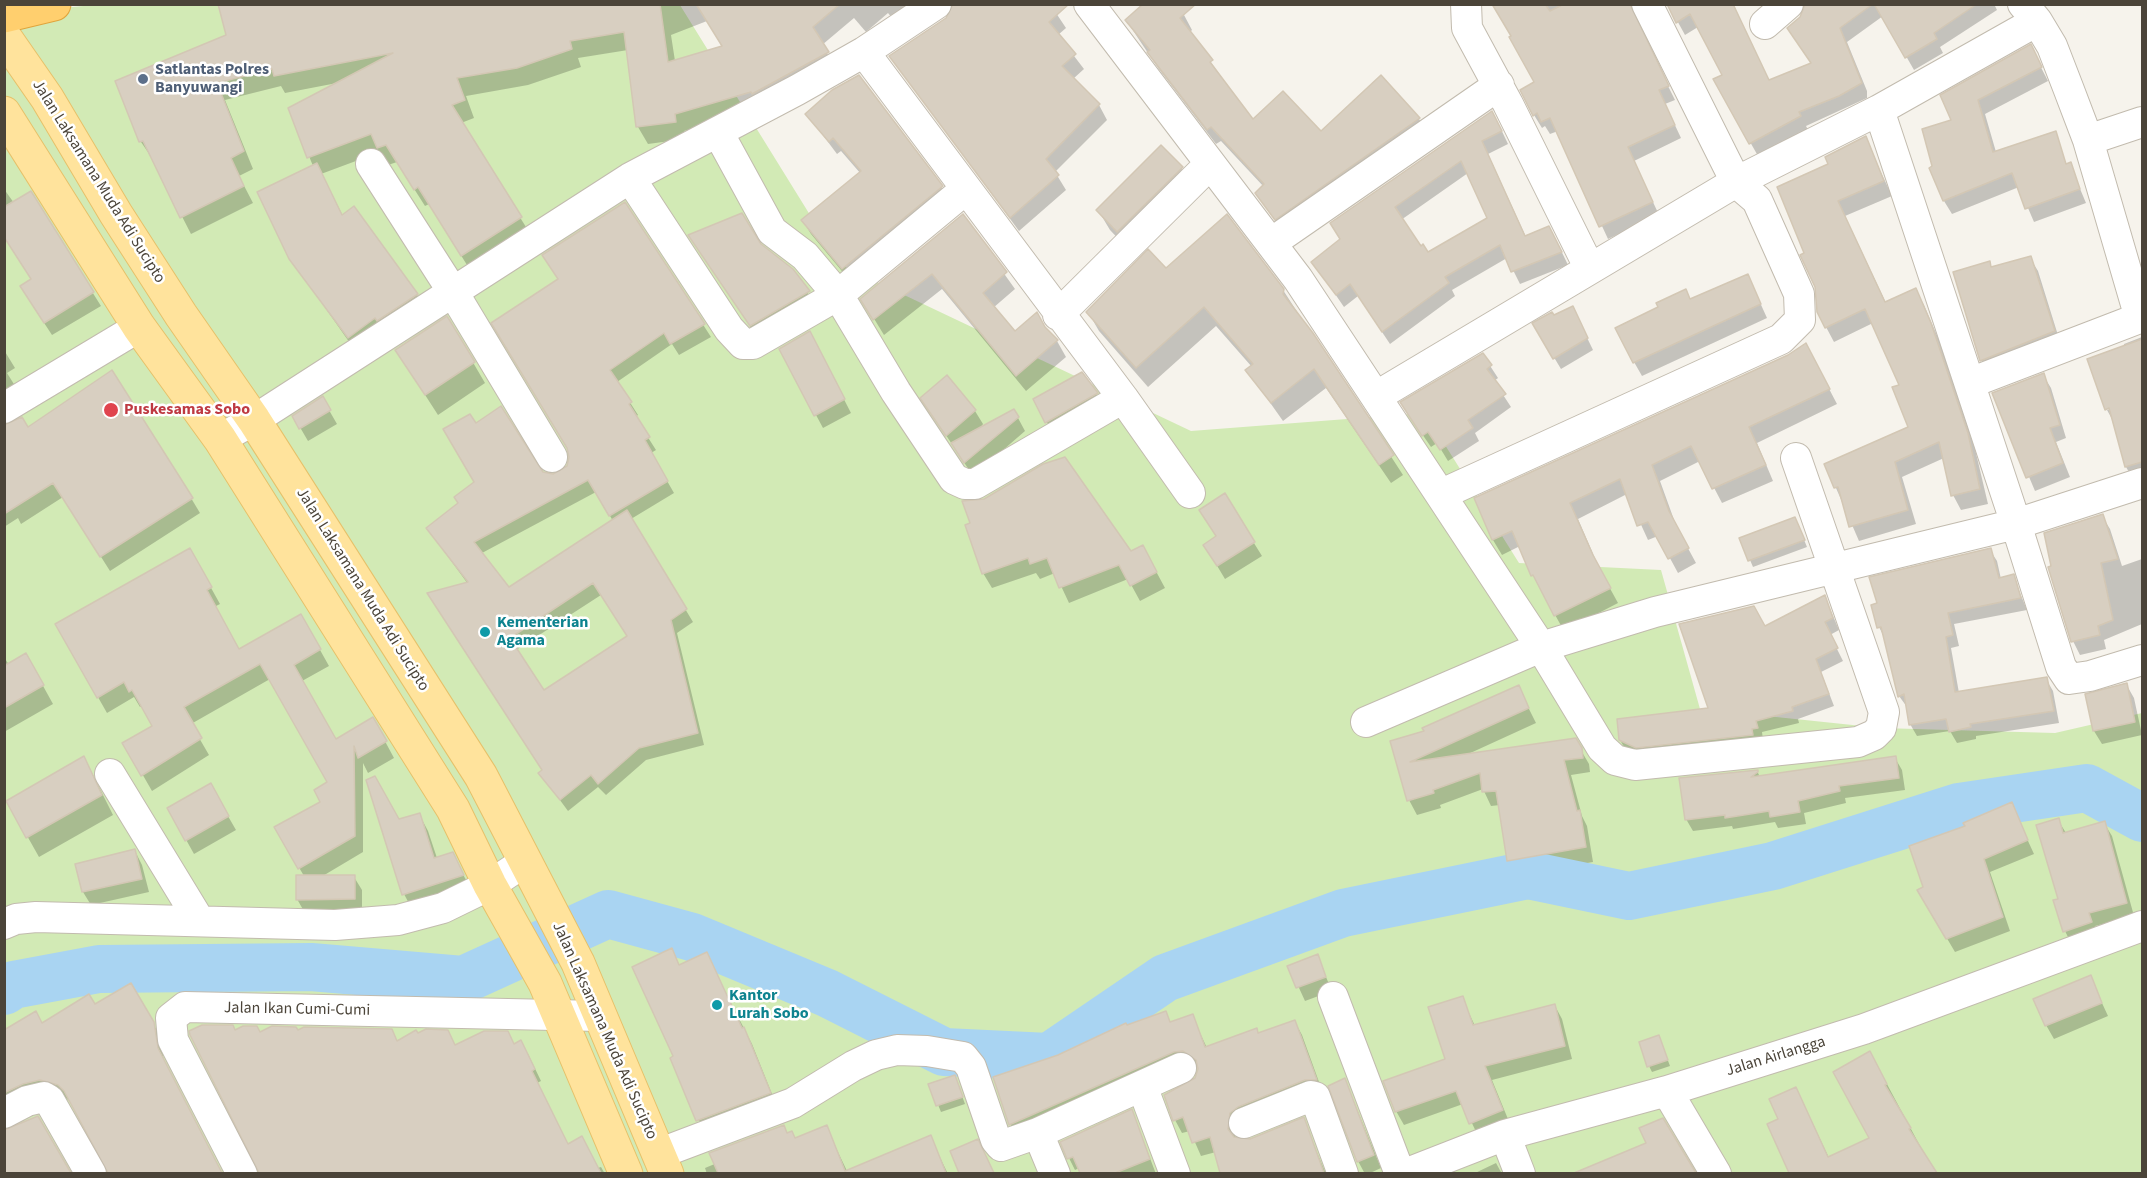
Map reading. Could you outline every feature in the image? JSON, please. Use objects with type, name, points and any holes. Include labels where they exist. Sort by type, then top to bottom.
[{"type":"highway","points":[[4,16],[54,4]]},
{"type":"main road","name":"Jalan Laksamana Muda Adi Sucipto","points":[[4,36],[47,98],[116,214],[181,315],[254,420],[481,776],[578,963],[662,1164]]},
{"type":"main road","points":[[4,113],[139,327],[220,439],[453,810],[496,895],[545,983],[626,1173]]},
{"type":"street","points":[[220,439],[254,420],[630,178],[719,134],[864,52],[936,4]]},
{"type":"street","points":[[1089,4],[1272,243],[1442,494],[1541,646],[1602,748],[1615,760],[1635,765],[1858,742],[1874,735],[1881,728],[1884,712],[1796,458]]},
{"type":"street","points":[[1466,4],[1467,28],[1590,269]]},
{"type":"street","points":[[1442,494],[1781,339],[1800,320],[1798,294],[1757,200],[1736,182],[1647,4]]},
{"type":"street","points":[[1765,24],[1788,4]]},
{"type":"street","points":[[1377,396],[1736,182],[1879,110],[2030,13],[2052,46],[2088,140],[2141,317],[1970,383]]},
{"type":"street","points":[[864,52],[1058,315],[1123,398],[1190,493]]},
{"type":"street","points":[[1272,243],[1498,85]]},
{"type":"street","points":[[1879,110],[2064,675],[2069,679],[2090,676],[2142,660]]},
{"type":"street","points":[[2088,140],[2142,122]]},
{"type":"street","points":[[719,134],[772,231],[805,256],[838,295],[954,479],[965,484],[975,484],[1123,398]]},
{"type":"street","points":[[371,164],[453,292],[552,457]]},
{"type":"street","points":[[1058,315],[1210,164]]},
{"type":"street","points":[[630,178],[729,329],[743,344],[753,344],[763,340],[838,295],[966,189]]},
{"type":"street","points":[[4,408],[139,327]]},
{"type":"street","points":[[1366,722],[1541,646],[1655,612],[2016,524],[2142,483]]},
{"type":"street","points":[[110,774],[199,920]]},
{"type":"street","points":[[4,924],[36,917],[335,925],[398,920],[496,895],[528,866]]},
{"type":"street","name":"Jalan Airlangga","points":[[1406,1173],[1505,1135],[1668,1090],[1864,1029],[2142,926]]},
{"type":"street","points":[[1333,996],[1400,1173]]},
{"type":"street","name":"Jalan Ikan Cumi-Cumi","points":[[242,1173],[173,1040],[171,1018],[185,1007],[600,1016]]},
{"type":"street","points":[[662,1164],[793,1103],[853,1066],[876,1055],[897,1050],[956,1054],[969,1062],[999,1145],[1005,1146],[1181,1068]]},
{"type":"street","points":[[1142,1086],[1175,1173]]},
{"type":"street","points":[[1668,1090],[1716,1173]]},
{"type":"street","points":[[1244,1123],[1311,1096],[1315,1097],[1342,1173]]},
{"type":"street","points":[[4,1113],[27,1101],[44,1097],[49,1100],[91,1173]]},
{"type":"street","points":[[1038,1133],[1055,1173]]},
{"type":"street","points":[[1505,1135],[1520,1173]]},
{"type":"green space","points":[[106,4],[680,5],[841,265],[1191,431],[1425,413],[1519,563],[1661,570],[1700,709],[1881,728],[2055,733],[2142,713],[2142,1173],[5,1174],[4,19],[26,11]]},
{"type":"building","points":[[218,4],[660,4],[668,62],[722,46],[696,4],[840,4],[813,27],[829,52],[752,94],[751,92],[675,114],[676,122],[636,127],[624,32],[570,41],[572,49],[517,68],[457,78],[465,100],[452,105],[522,217],[461,256],[418,187],[414,190],[386,145],[377,148],[371,134],[307,158],[288,108],[393,53],[274,76],[272,69],[217,83],[244,151],[231,158],[244,186],[180,218],[143,141],[139,142],[115,81],[226,35]]},
{"type":"building","points":[[953,4],[1069,4],[1049,22],[1076,54],[1062,66],[1100,104],[1046,159],[1059,175],[1010,218],[889,56],[946,18]]},
{"type":"building","points":[[1143,4],[1196,4],[1180,18],[1213,60],[1210,62],[1253,119],[1283,91],[1321,131],[1381,75],[1420,118],[1275,220],[1255,193],[1264,184],[1211,127],[1207,130],[1147,52],[1150,50],[1125,20]]},
{"type":"building","points":[[1492,4],[1545,4],[1550,11],[1564,4],[1630,4],[1669,86],[1659,90],[1675,125],[1628,147],[1653,202],[1599,227],[1550,118],[1541,122],[1537,113],[1533,116],[1520,90],[1534,82]]},
{"type":"building","points":[[1667,4],[1733,4],[1769,80],[1811,63],[1787,28],[1800,17],[1805,4],[1873,4],[1840,28],[1862,83],[1839,96],[1799,112],[1801,116],[1749,144],[1713,79],[1722,75],[1690,14],[1676,23]]},
{"type":"building","points":[[1874,4],[1977,4],[1934,33],[1937,39],[1905,58]]},
{"type":"building","points":[[2031,44],[2042,67],[1978,100],[1993,152],[2056,131],[2066,164],[2071,162],[2080,189],[2025,209],[2012,173],[1943,201],[1929,168],[1932,166],[1922,129],[1951,120],[1940,95]]},
{"type":"building","points":[[859,75],[943,186],[842,269],[801,220],[861,171],[833,138],[829,142],[805,114],[832,90]]},
{"type":"building","points":[[1492,111],[1502,131],[1482,141],[1525,236],[1549,226],[1562,252],[1511,272],[1500,245],[1445,277],[1449,283],[1382,332],[1350,284],[1336,295],[1311,262],[1340,239],[1330,223]],"holes":[[[1461,161],[1487,218],[1428,252],[1423,244],[1421,246],[1395,207]]]},
{"type":"building","points":[[1866,136],[1884,181],[1838,201],[1885,302],[1916,288],[1931,323],[1968,433],[1980,489],[1951,496],[1939,442],[1895,462],[1908,510],[1849,527],[1838,487],[1834,488],[1824,464],[1908,427],[1892,387],[1899,385],[1865,309],[1825,328],[1817,312],[1815,287],[1800,255],[1804,253],[1777,187],[1828,164],[1825,157]]},
{"type":"building","points":[[1161,145],[1183,167],[1117,232],[1096,210]]},
{"type":"building","points":[[317,163],[342,215],[354,206],[418,294],[377,321],[375,318],[348,338],[289,259],[257,192]]},
{"type":"building","points":[[31,191],[94,292],[44,323],[20,286],[31,279],[4,237],[4,207]]},
{"type":"building","points":[[625,202],[705,324],[670,344],[664,333],[610,370],[632,402],[629,404],[650,437],[645,440],[668,481],[609,516],[588,480],[474,542],[509,587],[627,510],[687,609],[671,620],[698,733],[639,748],[598,784],[591,775],[560,800],[538,773],[542,770],[427,593],[468,582],[426,528],[458,503],[454,497],[474,482],[443,429],[470,414],[476,423],[501,406],[543,472],[553,474],[567,466],[569,457],[567,448],[491,323],[558,279],[542,255]],"holes":[[[593,583],[627,636],[544,690],[510,638]]]},
{"type":"building","points":[[742,213],[761,244],[793,269],[810,291],[750,326],[688,235]]},
{"type":"building","points":[[963,214],[1007,272],[983,293],[1015,331],[1037,312],[1045,327],[1058,340],[1016,376],[932,274],[873,320],[860,299]]},
{"type":"building","points":[[1227,214],[1284,289],[1283,294],[1313,333],[1394,455],[1379,465],[1314,369],[1271,403],[1245,370],[1253,364],[1204,307],[1136,368],[1086,312],[1148,249],[1166,268]]},
{"type":"building","points":[[2031,256],[2055,331],[1980,361],[1953,272],[1990,261],[1991,267]]},
{"type":"building","points":[[1748,274],[1761,304],[1633,363],[1615,328],[1658,307],[1656,303],[1686,289],[1690,299]]},
{"type":"building","points":[[1573,306],[1588,338],[1553,359],[1532,323],[1552,312],[1554,315]]},
{"type":"building","points":[[447,316],[475,362],[425,395],[395,350]]},
{"type":"building","points":[[810,331],[845,399],[814,416],[779,349]]},
{"type":"building","points":[[2142,339],[2142,462],[2125,467],[2109,408],[2105,410],[2087,359]]},
{"type":"building","points":[[1806,343],[1830,389],[1749,427],[1766,465],[1712,489],[1691,446],[1652,465],[1669,511],[1689,548],[1668,559],[1648,522],[1637,526],[1620,479],[1570,503],[1593,555],[1611,588],[1554,616],[1533,575],[1531,576],[1512,531],[1492,540],[1474,498],[1788,355]]},
{"type":"building","points":[[1483,353],[1492,365],[1487,369],[1506,394],[1468,420],[1473,428],[1440,450],[1428,432],[1422,436],[1400,402]]},
{"type":"building","points":[[112,370],[193,498],[100,557],[53,483],[4,514],[4,425],[22,417],[28,427]]},
{"type":"building","points":[[1082,372],[1098,393],[1045,423],[1033,399]]},
{"type":"building","points":[[2044,373],[2060,425],[2050,428],[2063,463],[2026,478],[1992,393]]},
{"type":"building","points":[[947,375],[976,410],[946,436],[920,398]]},
{"type":"building","points":[[323,396],[331,410],[299,429],[292,416]]},
{"type":"building","points":[[1014,409],[1019,417],[964,463],[951,443]]},
{"type":"building","points":[[1065,457],[1131,551],[1143,545],[1157,572],[1130,586],[1119,565],[1059,588],[1047,558],[1030,564],[1028,558],[982,574],[965,525],[970,523],[962,501],[984,499],[1043,464]]},
{"type":"building","points":[[1225,493],[1255,542],[1217,566],[1203,545],[1216,536],[1199,510]]},
{"type":"building","points":[[2103,514],[2118,559],[2101,563],[2113,620],[2098,626],[2100,635],[2071,642],[2048,567],[2051,566],[2044,533]]},
{"type":"building","points":[[1795,517],[1805,540],[1748,561],[1739,538]]},
{"type":"building","points":[[190,548],[212,587],[207,590],[239,649],[301,614],[321,649],[294,665],[336,739],[373,717],[387,741],[358,758],[354,746],[355,836],[298,869],[274,827],[320,802],[314,790],[327,782],[260,664],[184,707],[202,738],[141,776],[122,743],[152,726],[132,690],[129,692],[124,682],[97,698],[55,624]]},
{"type":"building","points":[[1991,548],[1999,578],[2014,574],[2021,598],[1948,613],[1953,635],[1946,637],[1955,692],[2047,677],[2054,711],[1970,724],[1971,727],[1949,732],[1946,719],[1909,725],[1904,694],[1898,697],[1881,627],[1877,628],[1871,605],[1877,603],[1869,577]]},
{"type":"building","points":[[1825,595],[1833,618],[1825,622],[1838,648],[1816,659],[1829,694],[1792,707],[1793,711],[1756,721],[1758,728],[1752,729],[1753,735],[1636,748],[1619,740],[1617,719],[1708,708],[1679,624],[1754,606],[1765,626]]},
{"type":"building","points":[[26,653],[44,685],[4,708],[4,666]]},
{"type":"building","points":[[2127,683],[2135,722],[2093,731],[2085,694]]},
{"type":"building","points":[[1519,685],[1529,708],[1410,762],[1576,738],[1582,748],[1583,758],[1564,760],[1577,811],[1580,810],[1586,847],[1507,861],[1496,791],[1482,792],[1480,773],[1433,790],[1434,793],[1407,801],[1390,741],[1424,731],[1422,728]]},
{"type":"building","points":[[84,756],[102,795],[26,838],[6,801]]},
{"type":"building","points":[[1896,756],[1899,778],[1839,786],[1840,791],[1798,801],[1800,812],[1770,817],[1769,811],[1725,818],[1725,815],[1685,820],[1679,778],[1758,770],[1751,777]]},
{"type":"building","points":[[375,776],[399,819],[420,813],[434,858],[453,852],[464,875],[402,895],[366,780]]},
{"type":"building","points":[[211,783],[229,816],[185,841],[167,808]]},
{"type":"building","points":[[2012,802],[2028,840],[1984,859],[2003,917],[1946,939],[1917,890],[1923,887],[1909,846],[1965,826],[1963,823]]},
{"type":"building","points":[[2059,818],[2063,833],[2105,821],[2127,903],[2089,913],[2092,922],[2063,932],[2053,900],[2058,899],[2036,825]]},
{"type":"building","points":[[135,849],[142,879],[82,892],[75,864]]},
{"type":"building","points":[[296,875],[355,875],[355,899],[296,900]]},
{"type":"building","points":[[672,948],[679,965],[707,952],[742,1028],[744,1027],[771,1093],[696,1121],[670,1058],[673,1056],[632,967]]},
{"type":"building","points":[[1318,954],[1326,977],[1296,988],[1287,966]]},
{"type":"building","points":[[2091,975],[2102,1003],[2045,1026],[2033,999]]},
{"type":"building","points":[[131,983],[154,1022],[158,1048],[222,1173],[108,1173],[64,1091],[58,1085],[40,1080],[23,1084],[4,1093],[4,1030],[36,1011],[42,1023],[89,994],[95,1004]]},
{"type":"building","points":[[1463,996],[1473,1025],[1555,1004],[1565,1046],[1485,1066],[1503,1110],[1469,1124],[1456,1091],[1395,1112],[1383,1081],[1445,1059],[1428,1007]]},
{"type":"building","points":[[1166,1011],[1170,1022],[1193,1014],[1205,1047],[1257,1028],[1258,1033],[1295,1020],[1317,1080],[1305,1080],[1238,1107],[1230,1113],[1228,1129],[1234,1137],[1250,1139],[1304,1117],[1324,1173],[1220,1173],[1210,1137],[1192,1143],[1183,1117],[1173,1121],[1164,1095],[1195,1078],[1198,1069],[1196,1060],[1183,1051],[1174,1052],[1009,1125],[993,1077],[1058,1055],[1126,1023],[1127,1025]]},
{"type":"building","points":[[202,1025],[233,1025],[235,1030],[243,1026],[257,1026],[260,1032],[272,1026],[296,1027],[298,1030],[304,1027],[392,1029],[397,1041],[416,1030],[418,1033],[426,1029],[448,1030],[455,1045],[484,1031],[508,1031],[514,1044],[521,1040],[535,1069],[532,1071],[568,1144],[582,1136],[601,1173],[259,1173],[190,1035],[189,1031]]},
{"type":"building","points":[[1659,1035],[1668,1060],[1647,1067],[1639,1042]]},
{"type":"building","points":[[1870,1051],[1887,1084],[1885,1085],[1911,1128],[1909,1129],[1937,1173],[1789,1173],[1767,1124],[1778,1119],[1769,1099],[1796,1087],[1828,1157],[1869,1138],[1833,1072]]},
{"type":"building","points":[[955,1075],[963,1097],[936,1106],[928,1084]]},
{"type":"building","points":[[1345,1078],[1374,1155],[1357,1162],[1328,1086]]},
{"type":"building","points":[[1132,1109],[1150,1159],[1115,1173],[1080,1173],[1073,1157],[1067,1159],[1060,1142]]},
{"type":"building","points":[[38,1116],[71,1173],[4,1173],[4,1130]]},
{"type":"building","points":[[1663,1118],[1696,1173],[1574,1173],[1646,1143],[1639,1128]]},
{"type":"building","points":[[784,1125],[787,1133],[792,1131],[795,1138],[827,1125],[845,1171],[931,1135],[946,1173],[718,1173],[709,1153]]},
{"type":"building","points":[[978,1139],[994,1173],[959,1173],[950,1151]]},
{"type":"waterway","points":[[4,991],[13,985],[99,969],[311,967],[463,980],[608,914],[692,937],[827,993],[944,1052],[1049,1057],[1165,978],[1343,913],[1528,875],[1629,896],[1773,866],[1959,807],[2087,788],[2142,818]]},
{"type":"place","name":"Satlantas Polres Banyuwangi","points":[[143,79]]},
{"type":"place","name":"Puskesamas Sobo","points":[[111,410]]},
{"type":"place","name":"Kementerian Agama","points":[[485,632]]},
{"type":"place","name":"Kantor Lurah Sobo","points":[[717,1005]]}]
